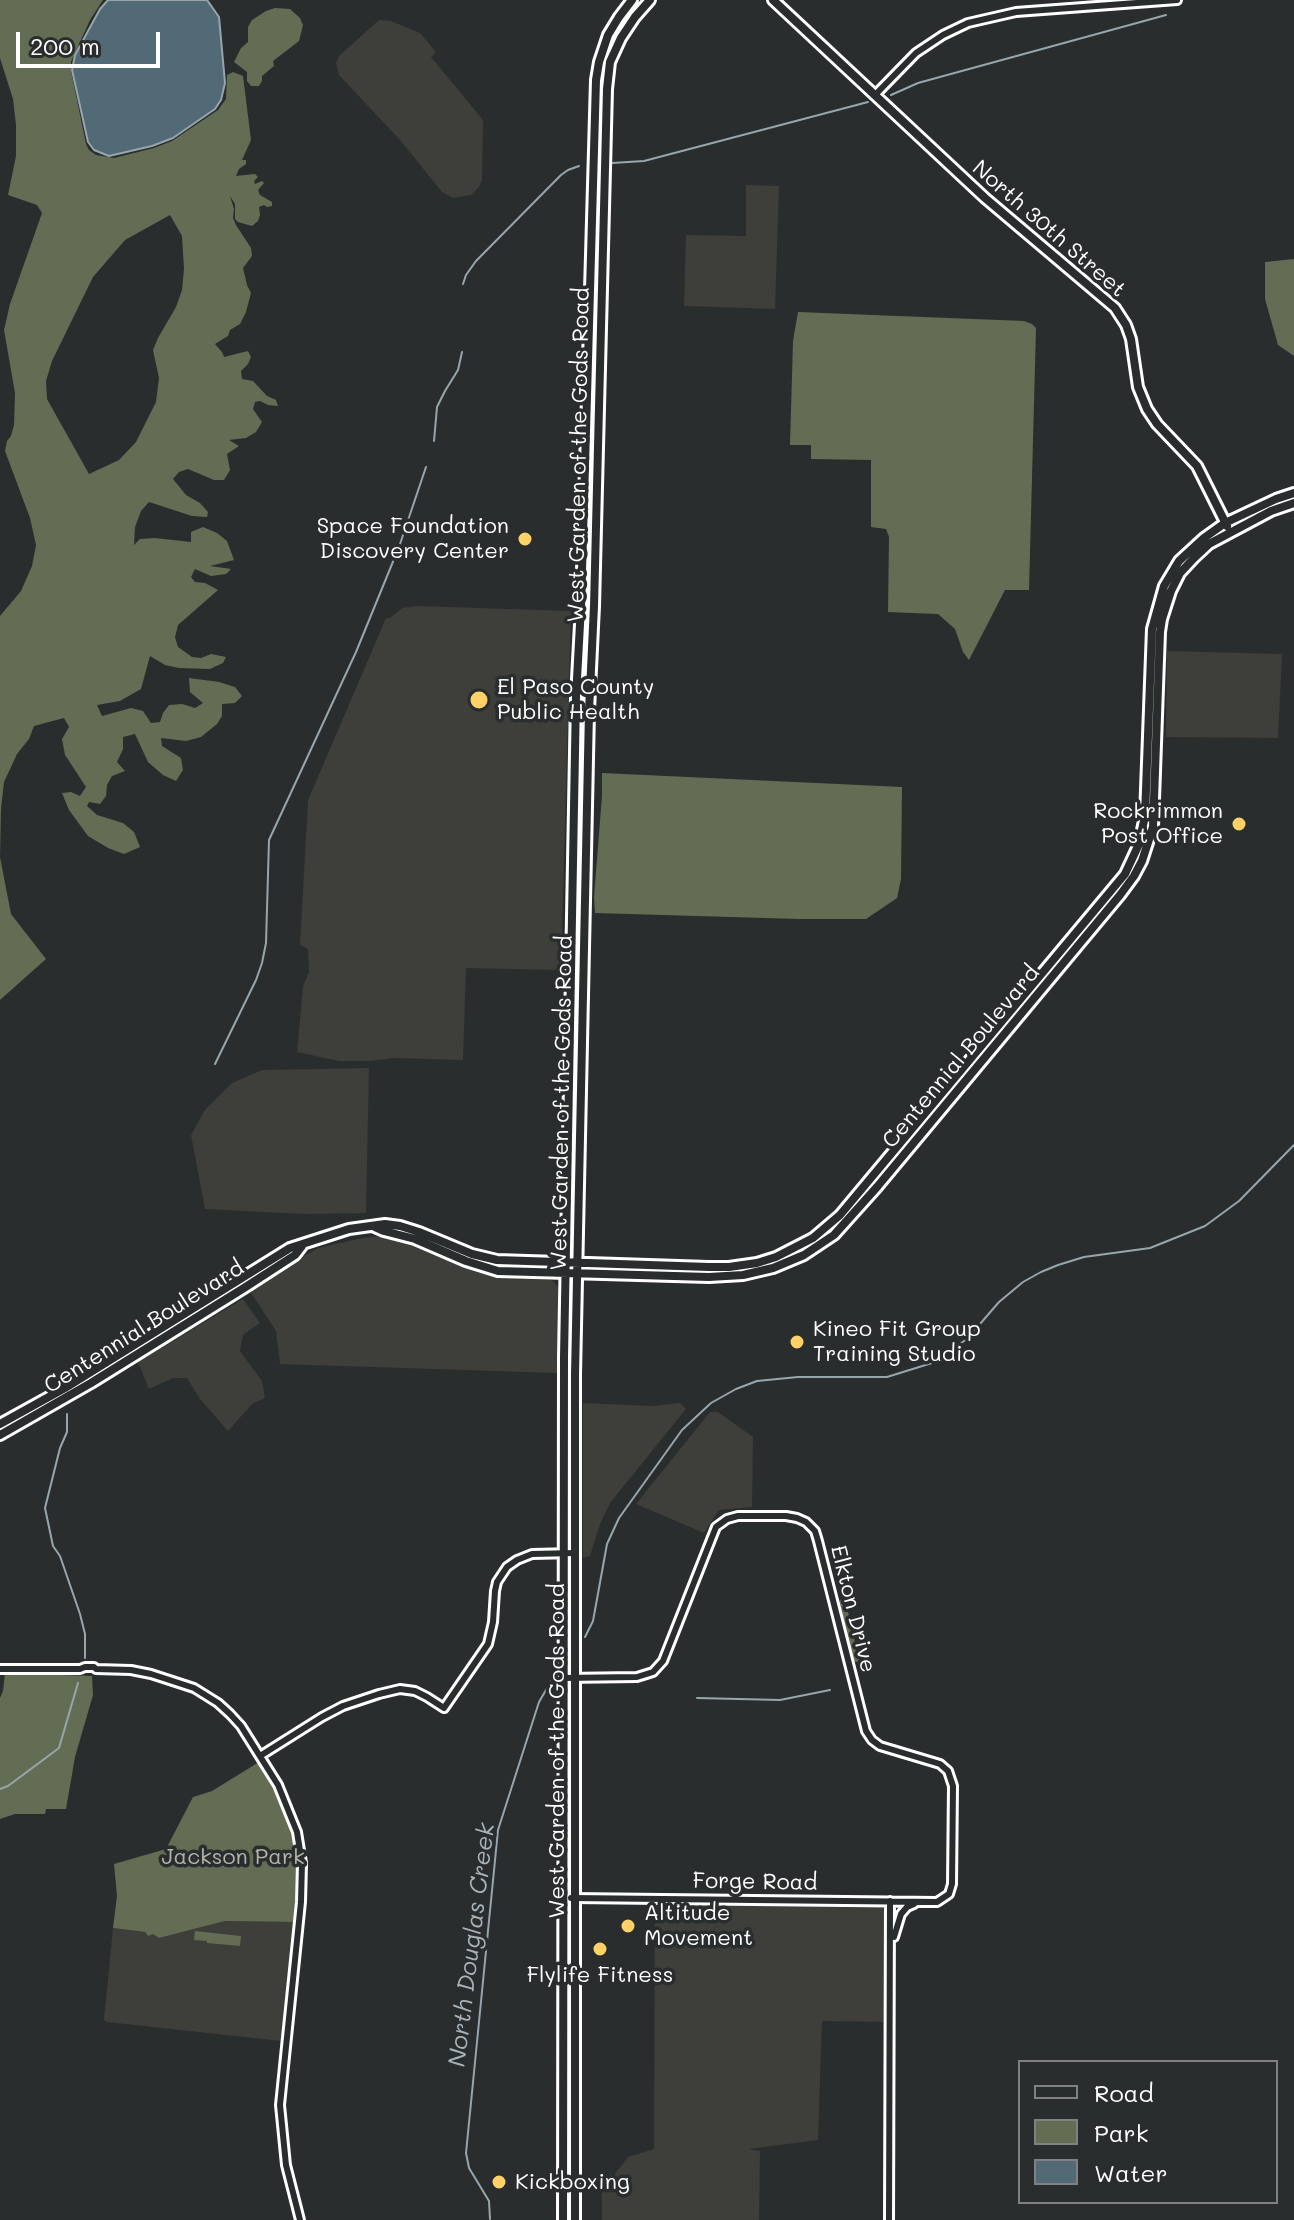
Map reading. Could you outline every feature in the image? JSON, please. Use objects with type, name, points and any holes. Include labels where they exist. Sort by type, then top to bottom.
[{"type":"main road","name":"West Garden of the Gods Road","points":[[563,2220],[565,1262],[575,742],[596,80],[603,48],[632,0]]},
{"type":"main road","name":"West Garden of the Gods Road","points":[[575,2220],[577,1262],[607,89],[610,62],[618,43],[650,0]]},
{"type":"main road","name":"North 30th Street","points":[[773,0],[985,198],[1115,308],[1129,332],[1138,387],[1147,409],[1197,466],[1230,532]]},
{"type":"main road","points":[[618,43],[619,17]]},
{"type":"main road","name":"Centennial Boulevard","points":[[0,1424],[65,1388],[290,1248],[339,1231],[385,1224],[409,1228],[484,1257],[507,1260],[729,1267],[770,1259],[799,1246],[827,1228],[1116,886],[1134,857],[1145,816],[1150,647],[1155,614],[1164,586],[1179,561],[1225,523],[1294,493]]},
{"type":"main road","name":"Centennial Boulevard","points":[[375,1226],[486,1268],[513,1272],[728,1277],[759,1272],[804,1255],[834,1235],[1126,888],[1142,861],[1151,836],[1162,619],[1171,591],[1180,573],[1209,544],[1271,511],[1294,503]]},
{"type":"main road","points":[[572,965],[579,974],[578,1043],[581,1059]]},
{"type":"main road","points":[[945,1104],[978,1060],[981,1047]]},
{"type":"main road","name":"Centennial Boulevard","points":[[0,1435],[91,1383],[295,1255],[303,1245]]},
{"type":"street","points":[[875,95],[904,63],[930,42],[982,18],[1016,12],[1177,0]]},
{"type":"street","name":"Elkton Drive","points":[[563,1678],[648,1675],[660,1665],[709,1540],[719,1524],[738,1516],[801,1519],[815,1531],[861,1720],[868,1735],[880,1746],[940,1764],[950,1775],[953,1786],[952,1884],[946,1897]]},
{"type":"street","points":[[260,1756],[343,1706],[379,1694],[400,1689],[415,1691],[444,1708],[488,1644],[495,1591],[507,1567],[538,1553],[575,1553]]},
{"type":"street","points":[[0,1669],[94,1667],[139,1671],[194,1688],[227,1711],[241,1726],[287,1803],[297,1832],[302,1863],[301,1902],[280,2105],[286,2165],[300,2220]]},
{"type":"street","name":"Forge Road","points":[[563,1898],[937,1902],[946,1897]]},
{"type":"street","points":[[889,2220],[890,1901]]},
{"type":"street","points":[[891,1964],[898,1920],[907,1907],[918,1902]]},
{"type":"shaded area","points":[[379,20],[391,21],[420,33],[436,52],[431,57],[483,120],[482,180],[471,195],[453,198],[442,192],[400,140],[339,75],[336,63],[339,56]]},
{"type":"shaded area","points":[[746,185],[779,186],[775,309],[684,306],[686,235],[746,236]]},
{"type":"shaded area","points":[[402,608],[571,611],[561,970],[466,968],[463,1060],[394,1058],[339,1061],[297,1052],[303,986],[309,972],[308,949],[300,945],[308,800],[386,618]]},
{"type":"shaded area","points":[[1167,651],[1282,654],[1278,738],[1166,737]]},
{"type":"shaded area","points":[[369,1068],[366,1213],[302,1214],[205,1209],[191,1135],[205,1110],[232,1083],[262,1070]]},
{"type":"shaded area","points":[[383,1236],[412,1242],[495,1277],[554,1282],[559,1289],[557,1373],[280,1364],[276,1331],[251,1293],[252,1287],[276,1270],[319,1248]]},
{"type":"shaded area","points":[[243,1299],[260,1323],[243,1335],[240,1351],[262,1381],[265,1398],[252,1404],[228,1431],[200,1399],[187,1378],[173,1378],[149,1389],[138,1362]]},
{"type":"shaded area","points":[[583,1403],[652,1406],[680,1403],[686,1409],[610,1503],[590,1556],[583,1558]]},
{"type":"shaded area","points":[[710,1412],[718,1412],[753,1437],[752,1507],[719,1510],[704,1533],[636,1504]]},
{"type":"shaded area","points":[[655,1905],[888,1907],[886,2022],[822,2021],[818,2140],[749,2149],[760,2151],[759,2220],[602,2220],[602,2191],[628,2157],[654,2149]]},
{"type":"shaded area","points":[[225,1921],[294,1922],[281,2041],[104,2020],[113,1928],[152,1933],[159,1938]]},
{"type":"green space","points":[[0,0],[103,0],[71,62],[89,150],[96,155],[114,158],[172,141],[218,110],[226,99],[227,75],[233,72],[243,76],[251,140],[242,160],[246,160],[246,164],[236,176],[255,174],[258,177],[255,184],[264,183],[258,190],[260,195],[272,202],[272,206],[259,207],[258,221],[252,226],[235,219],[235,204],[230,196],[233,218],[251,248],[252,256],[243,268],[251,293],[240,324],[215,344],[224,357],[248,351],[251,357],[241,371],[242,379],[253,381],[267,396],[276,400],[278,406],[255,402],[253,409],[262,422],[256,432],[246,438],[229,440],[239,446],[227,454],[230,470],[224,480],[214,480],[188,469],[179,472],[173,479],[186,495],[200,503],[208,512],[207,517],[192,516],[149,502],[141,511],[135,527],[134,545],[140,539],[155,538],[191,542],[191,532],[203,527],[227,541],[234,560],[210,566],[231,569],[226,574],[211,576],[195,569],[191,577],[195,582],[218,590],[178,625],[175,637],[178,647],[192,657],[211,654],[226,657],[223,663],[210,669],[165,665],[150,656],[141,689],[120,701],[97,705],[102,716],[131,708],[143,711],[151,723],[160,722],[169,705],[182,704],[195,708],[203,703],[190,692],[189,678],[235,687],[242,696],[235,703],[222,704],[222,716],[217,724],[201,737],[186,741],[161,738],[162,746],[181,758],[183,770],[176,781],[148,762],[135,734],[123,737],[123,749],[117,762],[125,771],[112,776],[100,804],[89,802],[87,806],[97,815],[123,823],[134,832],[140,847],[124,854],[88,836],[69,810],[62,793],[71,792],[80,796],[86,787],[65,755],[62,739],[69,727],[64,718],[34,726],[4,782],[0,857],[0,616],[21,591],[32,566],[36,545],[30,518],[5,451],[14,425],[15,393],[4,330],[42,213],[37,205],[8,195],[16,156],[16,125],[13,99],[0,58]],"holes":[[[170,215],[182,236],[182,290],[153,350],[159,378],[156,402],[136,442],[119,460],[89,474],[47,399],[46,381],[52,361],[93,277],[125,240]]]},
{"type":"green space","points":[[275,8],[290,9],[300,18],[303,25],[299,41],[273,61],[274,66],[262,76],[259,86],[251,86],[247,81],[247,72],[234,62],[248,42],[248,27],[252,20]]},
{"type":"green space","points":[[1294,259],[1294,356],[1278,345],[1265,299],[1265,262]]},
{"type":"green space","points":[[798,312],[1024,321],[1036,328],[1029,590],[1005,590],[969,660],[955,629],[938,614],[888,612],[889,537],[886,529],[871,527],[871,460],[811,459],[811,445],[790,445],[793,341]]},
{"type":"green space","points":[[602,773],[902,787],[901,879],[897,898],[866,919],[595,913]]},
{"type":"green space","points":[[0,857],[11,914],[46,959],[0,1000]]},
{"type":"green space","points":[[840,1600],[849,1600],[846,1603],[852,1637],[859,1657],[863,1657],[856,1662],[852,1660],[839,1605]]},
{"type":"green space","points":[[5,1673],[92,1676],[93,1695],[75,1757],[66,1809],[46,1809],[45,1814],[15,1814],[0,1819],[0,1698]]},
{"type":"green space","name":"Jackson Park","points":[[259,1762],[277,1790],[294,1840],[298,1876],[294,1922],[225,1921],[159,1938],[153,1934],[148,1936],[145,1932],[113,1928],[117,1896],[114,1864],[166,1849],[193,1797],[212,1791]]},
{"type":"green space","points":[[195,1931],[241,1936],[240,1946],[194,1940]]},
{"type":"water","points":[[108,0],[207,0],[219,17],[225,83],[215,109],[173,138],[109,156],[94,150],[88,142],[72,70],[75,55]]},
{"type":"waterway","points":[[891,95],[918,83],[1166,15]]},
{"type":"waterway","points":[[612,163],[644,161],[868,102]]},
{"type":"waterway","points":[[463,284],[476,261],[561,175],[579,166]]},
{"type":"waterway","points":[[434,441],[437,407],[458,370],[462,352]]},
{"type":"waterway","points":[[215,1064],[262,963],[266,943],[269,840],[356,652],[399,547],[426,467]]},
{"type":"waterway","name":"North Douglas Creek","points":[[585,1637],[593,1621],[607,1544],[619,1518],[682,1430],[711,1403],[757,1381],[798,1377],[887,1377],[932,1363],[967,1339],[999,1302],[1041,1272],[1084,1257],[1150,1248],[1205,1226],[1239,1201],[1294,1145]]},
{"type":"waterway","name":"North Douglas Creek","points":[[67,1414],[67,1432],[45,1508],[53,1546],[60,1556],[80,1614],[85,1634],[85,1658]]},
{"type":"waterway","name":"North Douglas Creek","points":[[490,2219],[489,2201],[469,2168],[466,2153],[498,1830],[539,1702],[553,1678]]},
{"type":"waterway","name":"North Douglas Creek","points":[[0,1789],[59,1748],[78,1683]]},
{"type":"waterway","points":[[697,1698],[780,1700],[830,1690]]},
{"type":"place","name":"Space Foundation Discovery Center","points":[[525,539]]},
{"type":"place","name":"El Paso County Public Health","points":[[479,700]]},
{"type":"place","name":"Rockrimmon Post Office","points":[[1239,824]]},
{"type":"place","name":"Kineo Fit Group Training Studio","points":[[797,1342]]},
{"type":"place","name":"Altitude Movement","points":[[628,1926]]},
{"type":"place","name":"Flylife Fitness","points":[[600,1949]]},
{"type":"place","name":"Kickboxing","points":[[499,2182]]}]
